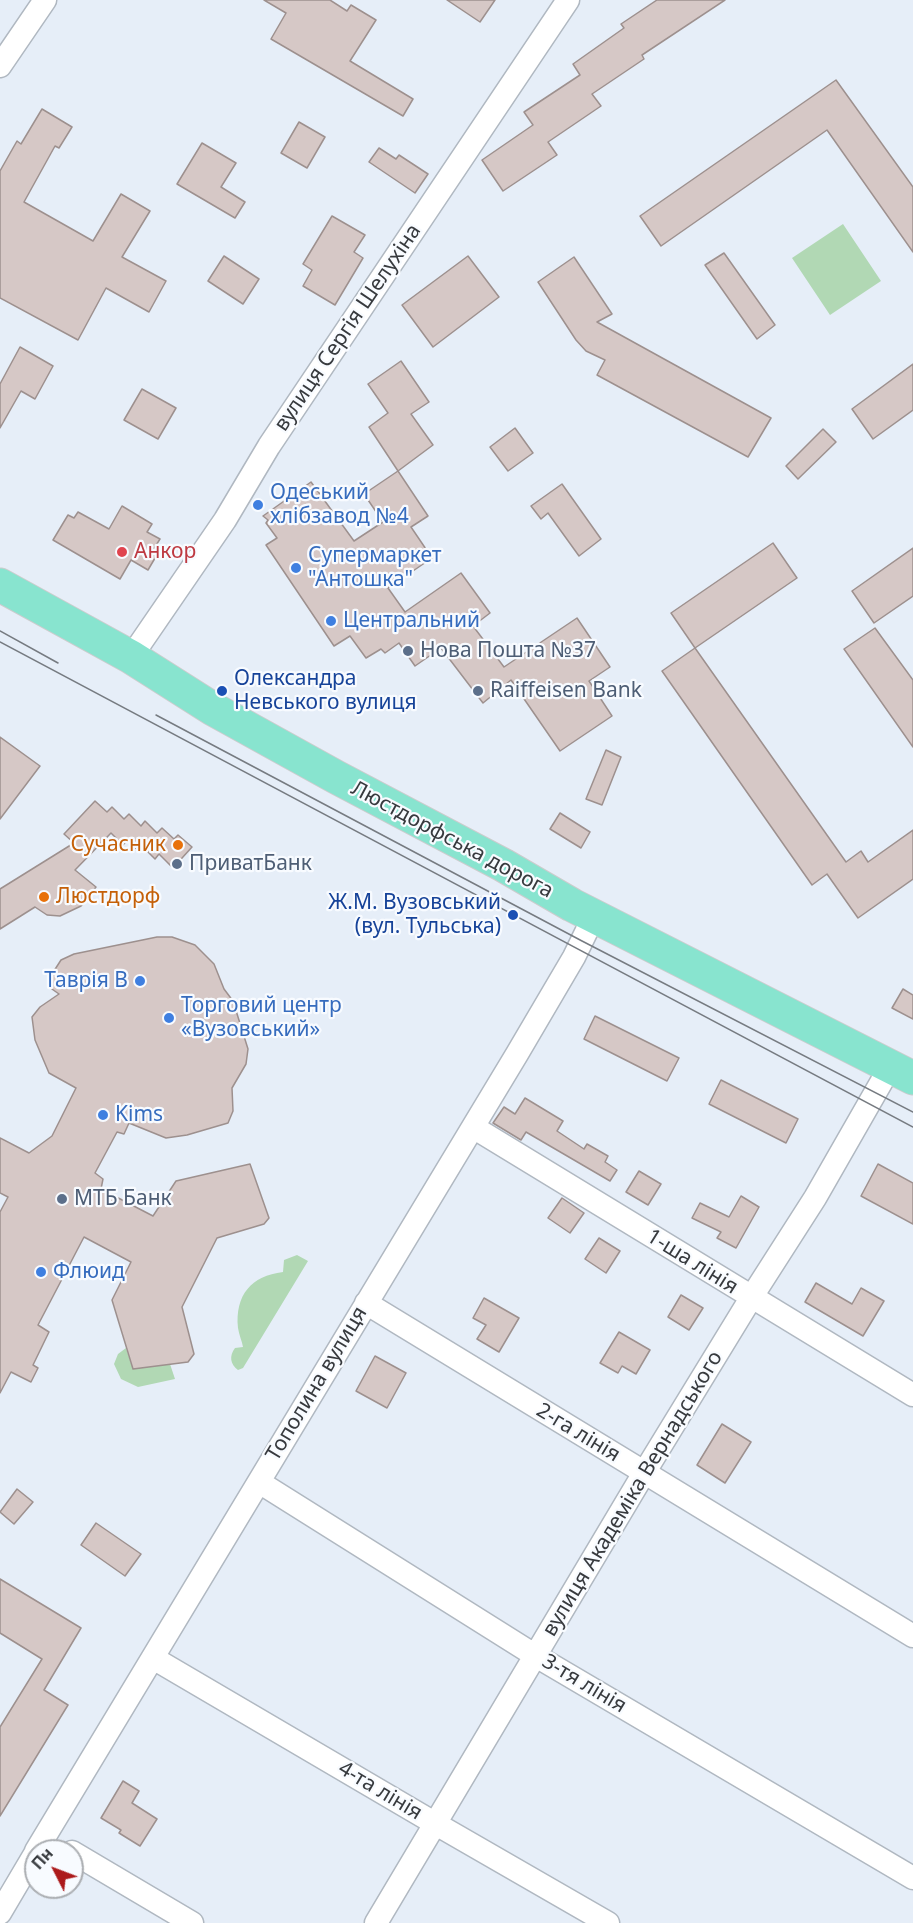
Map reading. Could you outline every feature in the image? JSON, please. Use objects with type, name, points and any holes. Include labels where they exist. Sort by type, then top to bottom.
[{"type":"main road","name":"Люстдорфська дорога","points":[[0,585],[131,657],[224,715],[594,916],[902,1072]]},
{"type":"street","points":[[0,66],[45,0]]},
{"type":"street","name":"вулиця Сергія Шелухіна","points":[[131,657],[225,520],[269,446],[568,0]]},
{"type":"street","name":"Тополина вулиця","points":[[43,1839],[473,1127],[574,957],[594,916]]},
{"type":"street","name":"вулиця Академіка Вернадського","points":[[376,1923],[751,1298],[815,1198],[902,1072]]},
{"type":"street","name":"1-ша лінія","points":[[473,1127],[913,1395]]},
{"type":"street","name":"2-га лінія","points":[[366,1303],[913,1636]]},
{"type":"street","name":"3-тя лінія","points":[[259,1482],[536,1656],[913,1878]]},
{"type":"street","name":"4-та лінія","points":[[153,1658],[608,1923]]},
{"type":"street","points":[[84,1859],[192,1923]]},
{"type":"street","name":"Тополина вулиця","points":[[0,1913],[24,1872]]},
{"type":"green space","points":[[843,224],[881,281],[830,315],[792,258]]},
{"type":"green space","points":[[297,1255],[308,1261],[243,1368],[238,1370],[233,1365],[231,1357],[235,1348],[243,1347],[238,1328],[239,1306],[242,1297],[247,1289],[262,1278],[283,1272],[284,1260]]},
{"type":"green space","points":[[126,1348],[133,1369],[170,1364],[175,1379],[138,1387],[121,1379],[114,1364],[118,1354]]},
{"type":"building","points":[[264,0],[330,0],[347,11],[351,5],[376,20],[350,61],[413,99],[403,116],[271,39],[286,13]]},
{"type":"building","points":[[447,0],[495,0],[480,22]]},
{"type":"building","points":[[657,0],[725,0],[642,55],[644,59],[592,94],[601,106],[548,142],[557,155],[503,191],[482,160],[533,125],[524,112],[580,75],[573,64],[624,28],[621,24]]},
{"type":"building","points":[[836,80],[913,187],[913,252],[827,130],[661,246],[640,216]]},
{"type":"building","points":[[42,109],[72,127],[59,148],[55,146],[24,202],[93,241],[121,194],[150,211],[122,257],[166,281],[149,312],[106,288],[78,340],[0,298],[0,171],[17,141],[21,144]]},
{"type":"building","points":[[299,122],[325,137],[307,168],[281,153]]},
{"type":"building","points":[[202,143],[236,163],[221,187],[245,202],[235,218],[177,184]]},
{"type":"building","points":[[379,148],[396,159],[399,155],[428,174],[415,193],[369,162]]},
{"type":"building","points":[[332,216],[365,235],[354,252],[363,258],[335,305],[303,286],[312,270],[303,264]]},
{"type":"building","points":[[724,253],[775,325],[757,339],[705,265]]},
{"type":"building","points":[[224,256],[259,279],[243,304],[208,281]]},
{"type":"building","points":[[468,256],[499,297],[433,347],[402,305]]},
{"type":"building","points":[[574,257],[612,314],[597,322],[771,418],[748,457],[597,375],[605,360],[586,351],[576,340],[538,282]]},
{"type":"building","points":[[20,347],[53,366],[35,399],[21,391],[0,428],[0,384]]},
{"type":"building","points":[[401,361],[429,402],[411,414],[433,445],[398,471],[369,427],[388,413],[368,384]]},
{"type":"building","points":[[913,364],[913,410],[873,439],[852,409]]},
{"type":"building","points":[[142,389],[176,408],[158,439],[124,420]]},
{"type":"building","points":[[515,428],[533,453],[508,471],[490,447]]},
{"type":"building","points":[[823,429],[836,442],[798,479],[786,466]]},
{"type":"building","points":[[398,471],[428,516],[411,527],[432,558],[388,588],[405,612],[461,573],[490,613],[473,626],[504,667],[577,618],[610,667],[589,681],[612,716],[560,751],[511,680],[483,703],[441,648],[415,666],[399,643],[385,653],[381,649],[366,658],[350,636],[334,646],[266,545],[277,538],[266,523],[268,520],[263,516],[311,482],[354,541],[383,522],[364,494]]},
{"type":"building","points":[[562,484],[601,539],[579,556],[548,513],[541,519],[531,506]]},
{"type":"building","points":[[122,506],[152,524],[147,532],[160,539],[153,550],[158,553],[148,570],[131,560],[120,579],[53,540],[68,515],[74,518],[78,512],[109,529]]},
{"type":"building","points":[[773,543],[797,578],[695,648],[671,613]]},
{"type":"building","points":[[913,548],[913,596],[874,623],[852,591]]},
{"type":"building","points":[[875,628],[913,680],[913,747],[844,649]]},
{"type":"building","points":[[695,648],[846,862],[861,851],[868,862],[913,830],[913,879],[858,918],[827,874],[812,885],[662,671]]},
{"type":"building","points":[[0,737],[40,766],[0,819]]},
{"type":"building","points":[[606,750],[621,757],[602,805],[586,799]]},
{"type":"building","points":[[95,801],[107,812],[112,807],[124,819],[129,814],[141,826],[145,821],[157,833],[162,828],[174,839],[178,835],[192,847],[173,868],[159,854],[155,859],[144,848],[140,852],[127,840],[123,845],[111,833],[75,870],[96,887],[81,906],[60,916],[47,915],[35,907],[0,929],[0,889],[74,843],[64,834]]},
{"type":"building","points":[[560,813],[590,832],[581,848],[550,829]]},
{"type":"building","points":[[157,937],[172,937],[195,945],[214,964],[224,989],[233,1001],[248,1049],[246,1064],[232,1088],[233,1111],[228,1123],[187,1135],[166,1138],[129,1123],[124,1134],[117,1132],[95,1173],[103,1179],[101,1189],[153,1216],[176,1181],[250,1164],[269,1218],[264,1224],[217,1238],[182,1307],[194,1354],[188,1362],[133,1369],[112,1300],[131,1262],[84,1237],[38,1325],[49,1332],[33,1365],[38,1368],[31,1382],[11,1372],[0,1393],[0,1212],[8,1197],[0,1193],[0,1138],[29,1153],[52,1136],[76,1088],[49,1073],[35,1040],[32,1017],[40,1007],[59,994],[49,987],[52,974],[61,960],[74,954]]},
{"type":"building","points":[[903,989],[913,995],[913,1019],[892,1008]]},
{"type":"building","points":[[595,1016],[679,1058],[667,1081],[584,1039]]},
{"type":"building","points":[[721,1080],[798,1119],[786,1143],[709,1104]]},
{"type":"building","points":[[525,1098],[563,1121],[557,1131],[584,1149],[587,1144],[608,1156],[605,1162],[617,1170],[610,1181],[526,1132],[521,1140],[493,1123],[504,1107],[515,1114]]},
{"type":"building","points":[[878,1164],[913,1183],[913,1224],[861,1196]]},
{"type":"building","points":[[639,1171],[661,1184],[648,1205],[626,1192]]},
{"type":"building","points":[[741,1196],[759,1207],[736,1248],[717,1238],[721,1232],[692,1218],[700,1203],[729,1217]]},
{"type":"building","points":[[562,1198],[584,1213],[570,1233],[548,1218]]},
{"type":"building","points":[[599,1238],[620,1251],[606,1273],[585,1259]]},
{"type":"building","points":[[816,1283],[852,1304],[861,1288],[884,1301],[863,1336],[805,1302]]},
{"type":"building","points":[[681,1295],[703,1308],[689,1330],[668,1317]]},
{"type":"building","points":[[484,1298],[519,1318],[499,1352],[477,1339],[486,1325],[473,1318]]},
{"type":"building","points":[[619,1332],[650,1350],[636,1374],[622,1366],[618,1373],[600,1363]]},
{"type":"building","points":[[375,1356],[406,1373],[387,1408],[356,1391]]},
{"type":"building","points":[[722,1424],[751,1442],[725,1483],[697,1465]]},
{"type":"building","points":[[17,1489],[33,1502],[14,1524],[0,1512]]},
{"type":"building","points":[[96,1523],[141,1554],[125,1576],[81,1545]]},
{"type":"building","points":[[0,1579],[81,1628],[44,1690],[68,1705],[0,1816],[0,1727],[42,1659],[0,1633]]},
{"type":"building","points":[[123,1781],[139,1791],[132,1803],[157,1819],[140,1846],[119,1833],[121,1830],[101,1818]]},
{"type":"tram line","points":[[0,631],[58,663]]},
{"type":"tram line","points":[[0,642],[913,1127]]},
{"type":"tram line","points":[[156,715],[582,941],[913,1112]]},
{"type":"place","name":"Одеський хлібзавод №4","points":[[258,505]]},
{"type":"place","name":"Анкор","points":[[122,552]]},
{"type":"place","name":"Супермаркет \"Антошка\"","points":[[296,568]]},
{"type":"place","name":"Центральний","points":[[331,621]]},
{"type":"place","name":"Нова Пошта №37","points":[[408,651]]},
{"type":"place","name":"Олександра Невського вулиця","points":[[222,691]]},
{"type":"place","name":"Raiffeisen Bank","points":[[478,691]]},
{"type":"place","name":"Сучасник","points":[[178,845]]},
{"type":"place","name":"ПриватБанк","points":[[177,864]]},
{"type":"place","name":"Люстдорф","points":[[44,897]]},
{"type":"place","name":"Ж.М. Вузовський (вул. Тульська)","points":[[513,915]]},
{"type":"place","name":"Таврія В","points":[[140,981]]},
{"type":"place","name":"Торговий центр «Вузовський»","points":[[169,1018]]},
{"type":"place","name":"Kims","points":[[103,1115]]},
{"type":"place","name":"МТБ Банк","points":[[62,1199]]},
{"type":"place","name":"Флюид","points":[[41,1272]]}]
